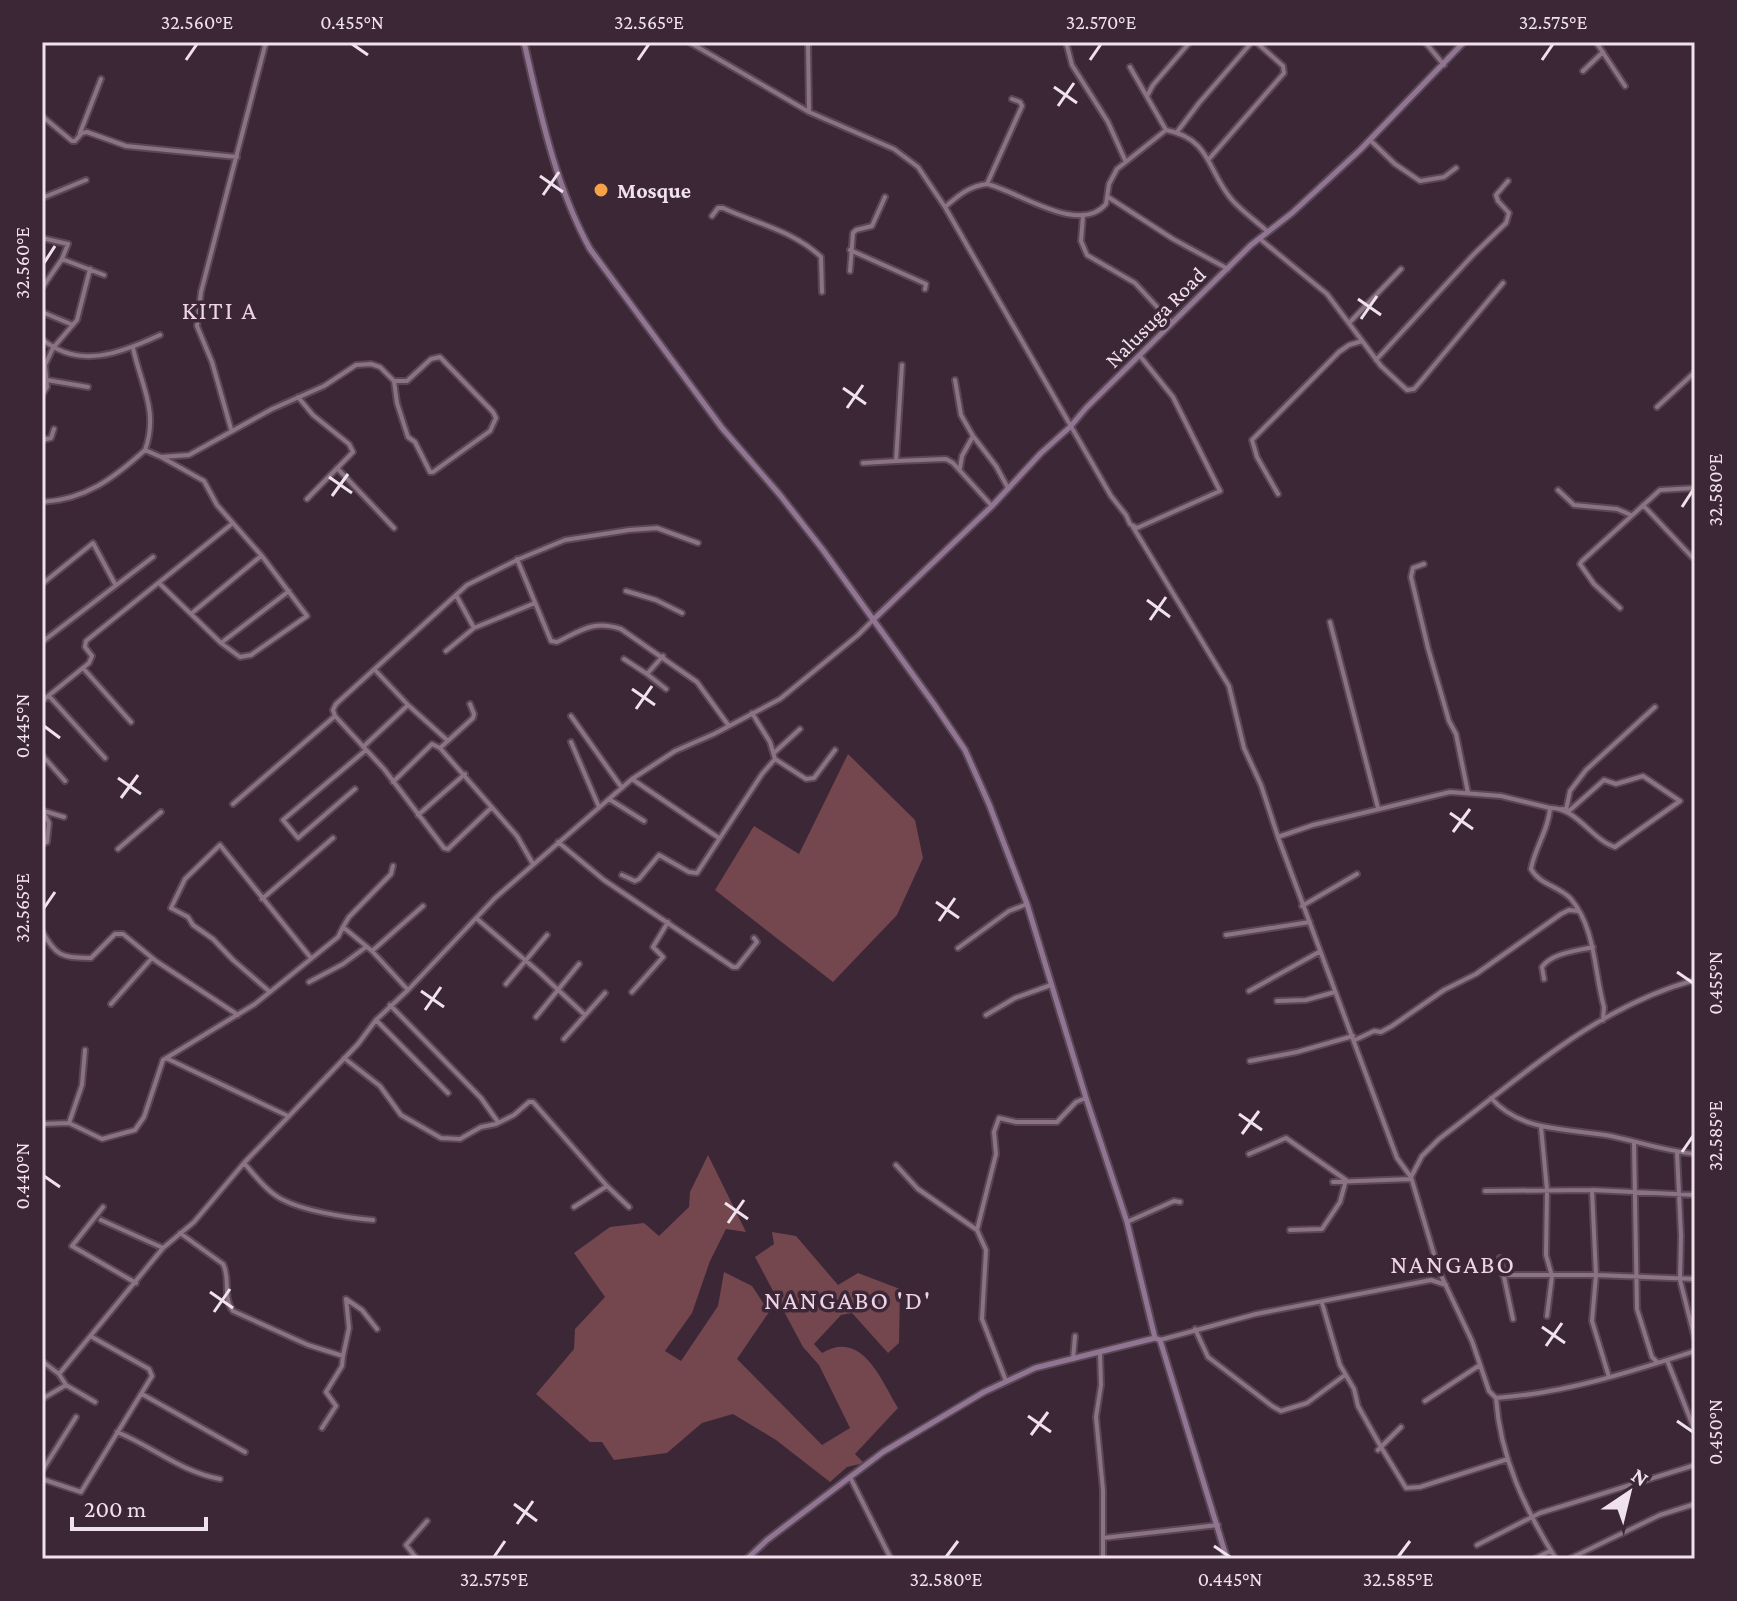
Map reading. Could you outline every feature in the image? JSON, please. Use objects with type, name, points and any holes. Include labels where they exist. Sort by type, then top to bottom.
[{"type":"street","points":[[231,430],[212,362],[200,334],[197,315],[266,42]]},
{"type":"street","points":[[524,42],[537,101],[564,192],[573,220],[590,249],[722,428],[780,495],[965,750],[1027,904],[1127,1222],[1158,1339],[1227,1559]]},
{"type":"street","points":[[689,42],[809,112],[894,149],[918,167],[945,207],[1111,496],[1229,686],[1244,748],[1261,785],[1319,952],[1397,1158],[1411,1178],[1439,1271],[1481,1364],[1489,1391],[1496,1398],[1498,1425],[1515,1482],[1556,1559]]},
{"type":"street","points":[[808,42],[809,112]]},
{"type":"street","points":[[1066,42],[1072,65],[1108,122],[1125,161]]},
{"type":"street","points":[[1146,96],[1190,42]]},
{"type":"street","points":[[1177,132],[1254,42],[1283,66],[1284,73],[1209,159]]},
{"type":"street","points":[[1425,42],[1444,65]]},
{"type":"street","name":"Nalusuga Road","points":[[873,620],[992,506],[1041,453],[1259,238],[1292,213],[1370,140],[1464,42]]},
{"type":"street","points":[[1596,42],[1625,86]]},
{"type":"street","points":[[1583,71],[1603,52]]},
{"type":"street","points":[[1130,67],[1166,130]]},
{"type":"street","points":[[42,116],[69,140],[75,141],[101,79]]},
{"type":"street","points":[[987,184],[1022,106],[1012,99]]},
{"type":"street","points":[[945,207],[963,192],[987,184],[1041,206],[1083,216],[1101,209],[1108,197],[1109,184],[1125,161],[1166,130],[1177,132],[1196,143],[1234,202],[1267,231]]},
{"type":"street","points":[[80,135],[87,132],[126,146],[237,157]]},
{"type":"street","points":[[1370,140],[1395,164],[1420,181],[1444,177],[1456,168]]},
{"type":"street","points":[[42,198],[86,180]]},
{"type":"street","points":[[1376,360],[1506,223],[1509,213],[1496,195],[1508,181]]},
{"type":"street","points":[[850,271],[853,233],[872,226],[885,197]]},
{"type":"street","points":[[1108,197],[1173,239],[1228,269]]},
{"type":"street","points":[[712,216],[718,208],[723,208],[803,243],[821,257],[822,292]]},
{"type":"street","points":[[1083,216],[1081,241],[1087,255],[1135,283],[1172,323]]},
{"type":"street","points":[[42,238],[68,244],[62,259],[42,288]]},
{"type":"street","points":[[1259,238],[1327,294],[1376,360],[1404,388],[1414,389],[1503,283]]},
{"type":"street","points":[[850,250],[926,284],[925,289]]},
{"type":"street","points":[[62,259],[104,275]]},
{"type":"street","points":[[42,395],[47,380],[45,365],[53,348],[80,315],[90,269]]},
{"type":"street","points":[[1350,323],[1401,269]]},
{"type":"street","points":[[42,312],[73,325]]},
{"type":"street","points":[[42,339],[66,354],[89,356],[114,354],[160,335]]},
{"type":"street","points":[[1278,494],[1257,457],[1252,440],[1343,348],[1362,341]]},
{"type":"street","points":[[42,502],[78,497],[104,484],[145,450],[152,420],[133,348]]},
{"type":"street","points":[[1133,527],[1137,528],[1220,491],[1178,404],[1140,356]]},
{"type":"street","points":[[161,457],[189,455],[231,430],[324,386],[356,365],[364,364],[380,367],[394,381],[397,403],[408,437],[415,442],[430,472],[490,431],[495,424],[493,412],[440,357],[431,359],[407,381],[394,381]]},
{"type":"street","points":[[896,461],[902,365]]},
{"type":"street","points":[[1657,407],[1695,372]]},
{"type":"street","points":[[47,380],[88,387]]},
{"type":"street","points":[[955,380],[961,415],[1008,488]]},
{"type":"street","points":[[298,397],[353,452],[307,499]]},
{"type":"street","points":[[42,440],[51,438],[54,429]]},
{"type":"street","points":[[960,468],[962,456],[973,436]]},
{"type":"street","points":[[145,450],[204,481],[217,505],[307,613],[246,657],[234,654],[221,643],[159,583]]},
{"type":"street","points":[[863,463],[946,459],[960,468],[992,506]]},
{"type":"street","points":[[337,468],[394,528]]},
{"type":"street","points":[[1620,608],[1594,584],[1580,564],[1631,515],[1664,489],[1695,488]]},
{"type":"street","points":[[1558,490],[1574,505],[1617,509],[1631,515]]},
{"type":"street","points":[[1643,505],[1692,557]]},
{"type":"street","points":[[42,701],[83,668],[92,656],[85,647],[86,641],[233,522]]},
{"type":"street","points":[[491,808],[448,849],[441,845],[393,782],[335,716],[333,708],[478,577],[565,540],[629,530],[657,528],[698,543]]},
{"type":"street","points":[[42,584],[93,543],[115,584]]},
{"type":"street","points":[[192,613],[262,556]]},
{"type":"street","points":[[42,642],[153,557]]},
{"type":"street","points":[[510,560],[519,559]]},
{"type":"street","points":[[519,559],[551,641],[557,642],[595,624],[607,624],[634,636],[697,682],[729,726]]},
{"type":"street","points":[[1424,564],[1413,568],[1411,577],[1449,721],[1456,734],[1469,794]]},
{"type":"street","points":[[221,643],[289,591]]},
{"type":"street","points":[[626,591],[656,600],[682,613]]},
{"type":"street","points":[[455,595],[474,628]]},
{"type":"street","points":[[446,651],[474,628],[535,603]]},
{"type":"street","points":[[59,1374],[163,1248],[194,1222],[244,1163],[390,1005],[476,918],[558,842],[632,779],[675,751],[780,699],[873,620]]},
{"type":"street","points":[[1330,622],[1378,808]]},
{"type":"street","points":[[647,674],[663,656]]},
{"type":"street","points":[[624,659],[666,689]]},
{"type":"street","points":[[83,668],[131,722]]},
{"type":"street","points":[[375,670],[447,740]]},
{"type":"street","points":[[49,696],[105,758]]},
{"type":"street","points":[[440,748],[474,716],[470,704]]},
{"type":"street","points":[[355,789],[298,838],[283,820],[365,748],[408,705]]},
{"type":"street","points":[[1564,810],[1570,791],[1586,770],[1655,707]]},
{"type":"street","points":[[622,875],[635,881],[659,855],[689,872],[697,873],[775,759],[775,752],[752,713]]},
{"type":"street","points":[[233,804],[335,716]]},
{"type":"street","points":[[571,716],[622,788]]},
{"type":"street","points":[[775,752],[800,729]]},
{"type":"street","points":[[571,742],[599,807]]},
{"type":"street","points":[[393,782],[432,744],[440,748],[517,836],[534,865]]},
{"type":"street","points":[[775,759],[808,780],[814,778],[835,750]]},
{"type":"street","points":[[42,755],[65,781]]},
{"type":"street","points":[[418,815],[465,774]]},
{"type":"street","points":[[1278,837],[1441,793],[1501,796],[1564,810],[1615,847],[1680,801],[1643,776],[1616,784],[1604,780],[1581,802],[1564,810]]},
{"type":"street","points":[[632,779],[720,839]]},
{"type":"street","points":[[609,799],[644,821]]},
{"type":"street","points":[[1550,808],[1531,869],[1542,882],[1567,895],[1586,925],[1604,1007],[1603,1020]]},
{"type":"street","points":[[42,810],[64,817]]},
{"type":"street","points":[[42,810],[49,823],[47,842],[42,844]]},
{"type":"street","points":[[118,849],[161,812]]},
{"type":"street","points":[[262,899],[333,838]]},
{"type":"street","points":[[558,842],[604,880],[733,967],[737,967],[758,942]]},
{"type":"street","points":[[270,993],[213,939],[171,906],[185,879],[220,845],[311,958]]},
{"type":"street","points":[[42,1124],[69,1123],[102,1139],[135,1130],[144,1117],[162,1062],[270,993],[338,937],[349,917],[391,874],[393,866]]},
{"type":"street","points":[[1302,906],[1357,874]]},
{"type":"street","points":[[958,948],[1009,911],[1027,904]]},
{"type":"street","points":[[372,951],[423,906]]},
{"type":"street","points":[[1250,1061],[1374,1031],[1381,1032],[1444,990],[1476,974],[1561,914],[1569,910],[1578,911]]},
{"type":"street","points":[[476,918],[585,1015]]},
{"type":"street","points":[[632,992],[663,957],[654,945],[668,922]]},
{"type":"street","points":[[1226,935],[1310,922]]},
{"type":"street","points":[[343,927],[372,951],[408,990]]},
{"type":"street","points":[[42,931],[63,957],[91,958],[120,932],[152,958],[238,1015]]},
{"type":"street","points":[[506,984],[547,935]]},
{"type":"street","points":[[309,982],[343,964],[366,947]]},
{"type":"street","points":[[1544,979],[1544,962],[1593,947]]},
{"type":"street","points":[[1249,991],[1319,952]]},
{"type":"street","points":[[111,1004],[152,958]]},
{"type":"street","points":[[536,1017],[579,964]]},
{"type":"street","points":[[1411,1178],[1417,1163],[1430,1147],[1580,1031],[1659,990],[1695,980]]},
{"type":"street","points":[[986,1015],[1015,998],[1051,985]]},
{"type":"street","points":[[1277,1001],[1306,1000],[1335,992]]},
{"type":"street","points":[[564,1039],[605,993]]},
{"type":"street","points":[[390,1005],[481,1098],[498,1122]]},
{"type":"street","points":[[376,1020],[448,1093]]},
{"type":"street","points":[[69,1123],[82,1085],[85,1050]]},
{"type":"street","points":[[166,1058],[288,1116]]},
{"type":"street","points":[[344,1058],[380,1086],[401,1115],[441,1138],[460,1139],[481,1127],[514,1115],[533,1102],[629,1207]]},
{"type":"street","points":[[977,1230],[996,1154],[994,1132],[999,1118],[1016,1122],[1054,1123],[1060,1121],[1076,1102],[1086,1098]]},
{"type":"street","points":[[1491,1098],[1506,1113],[1541,1127],[1614,1137],[1695,1154]]},
{"type":"street","points":[[1541,1127],[1547,1190],[1546,1255],[1552,1276],[1547,1316]]},
{"type":"street","points":[[1249,1154],[1286,1138],[1346,1180]]},
{"type":"street","points":[[1634,1143],[1637,1309],[1652,1357],[1657,1362]]},
{"type":"street","points":[[1677,1152],[1680,1280],[1695,1339]]},
{"type":"street","points":[[244,1163],[267,1189],[283,1200],[348,1219],[373,1220]]},
{"type":"street","points":[[896,1165],[918,1189],[977,1230],[986,1250],[982,1319],[1006,1381]]},
{"type":"street","points":[[1333,1182],[1395,1182],[1411,1178]]},
{"type":"street","points":[[1290,1230],[1322,1229],[1340,1202],[1346,1180]]},
{"type":"street","points":[[574,1207],[607,1186]]},
{"type":"street","points":[[1592,1190],[1596,1275],[1592,1321],[1610,1378]]},
{"type":"street","points":[[1485,1191],[1592,1190],[1695,1195]]},
{"type":"street","points":[[1127,1222],[1174,1201],[1180,1202]]},
{"type":"street","points":[[103,1207],[72,1246],[136,1283]]},
{"type":"street","points":[[101,1220],[163,1248]]},
{"type":"street","points":[[180,1233],[219,1260],[226,1269],[227,1302],[233,1311],[308,1345],[343,1356]]},
{"type":"street","points":[[1500,1258],[1513,1319]]},
{"type":"street","points":[[1431,1280],[1439,1271]]},
{"type":"street","points":[[1503,1275],[1695,1279]]},
{"type":"street","points":[[747,1559],[767,1540],[883,1452],[1006,1381],[1035,1368],[1195,1329],[1431,1280],[1447,1286]]},
{"type":"street","points":[[322,1428],[336,1406],[326,1392],[342,1366],[349,1328],[346,1299],[362,1310],[377,1329]]},
{"type":"street","points":[[1322,1303],[1345,1375],[1354,1389],[1364,1417],[1406,1488],[1508,1459]]},
{"type":"street","points":[[1195,1329],[1208,1357],[1281,1411],[1307,1403],[1345,1375]]},
{"type":"street","points":[[1073,1359],[1075,1336]]},
{"type":"street","points":[[42,1479],[81,1492],[152,1376],[151,1371],[92,1337]]},
{"type":"street","points":[[1496,1398],[1552,1392],[1645,1368],[1695,1351]]},
{"type":"street","points":[[1100,1353],[1101,1385],[1096,1417],[1103,1490],[1103,1559]]},
{"type":"street","points":[[1667,1360],[1695,1431]]},
{"type":"street","points":[[42,1361],[59,1374],[66,1385],[95,1402]]},
{"type":"street","points":[[1425,1401],[1481,1364]]},
{"type":"street","points":[[42,1399],[66,1385]]},
{"type":"street","points":[[142,1394],[245,1452]]},
{"type":"street","points":[[42,1471],[76,1417]]},
{"type":"street","points":[[1380,1448],[1401,1427]]},
{"type":"street","points":[[117,1432],[171,1463],[199,1475],[220,1479]]},
{"type":"street","points":[[1477,1545],[1532,1518],[1695,1465]]},
{"type":"street","points":[[850,1477],[891,1559]]},
{"type":"street","points":[[1569,1559],[1660,1515],[1695,1504]]},
{"type":"street","points":[[417,1559],[406,1545],[427,1521]]},
{"type":"street","points":[[1103,1538],[1218,1525]]},
{"type":"street","points":[[1534,1559],[1551,1550]]},
{"type":"shaded area","points":[[848,754],[915,820],[923,858],[897,915],[833,982],[715,890],[754,826],[799,854]]},
{"type":"shaded area","points":[[708,1155],[746,1232],[726,1229],[710,1261],[692,1313],[665,1351],[681,1361],[718,1306],[724,1272],[752,1286],[769,1312],[737,1359],[822,1445],[850,1428],[819,1365],[803,1347],[755,1257],[774,1244],[772,1232],[796,1236],[838,1285],[858,1273],[900,1289],[899,1343],[888,1353],[852,1313],[841,1315],[814,1344],[822,1353],[836,1347],[860,1353],[877,1372],[898,1408],[855,1454],[864,1463],[847,1467],[830,1482],[776,1440],[733,1414],[702,1423],[667,1453],[614,1460],[602,1442],[590,1442],[536,1394],[574,1349],[575,1329],[605,1297],[574,1253],[610,1227],[644,1223],[659,1236],[689,1207],[690,1192]]},
{"type":"place","name":"Mosque","points":[[601,190]]},
{"type":"district","name":"KITI A","points":[[220,310]]},
{"type":"district","name":"NANGABO","points":[[1453,1264]]},
{"type":"district","name":"NANGABO 'D'","points":[[848,1300]]}]
